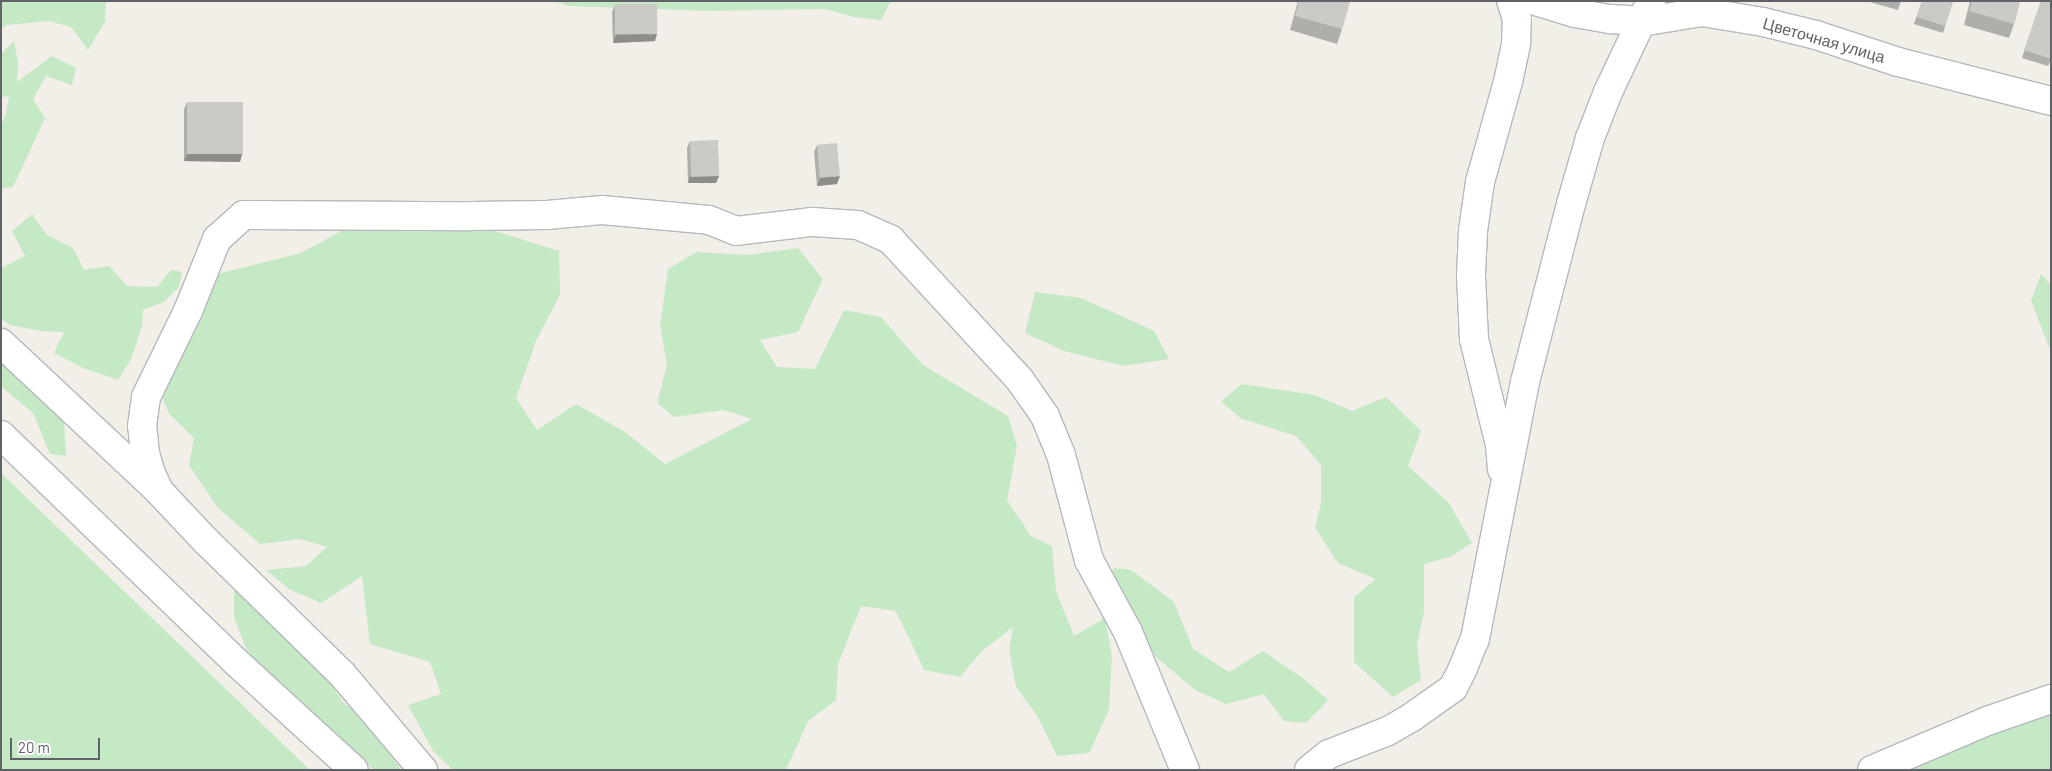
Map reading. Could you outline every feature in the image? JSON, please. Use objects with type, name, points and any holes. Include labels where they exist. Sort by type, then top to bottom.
[{"type":"street","points":[[1505,490],[1500,445],[1474,339],[1471,274],[1473,231],[1480,182],[1508,82],[1516,43],[1517,18],[1511,1]]},
{"type":"street","name":"Цветочная улица","points":[[1536,1],[1575,13],[1702,12],[1763,22],[1816,35],[1898,62],[2051,101]]},
{"type":"street","points":[[1293,770],[1319,762],[1388,731],[1453,688],[1475,639],[1525,382],[1581,166],[1608,92],[1646,11]]},
{"type":"street","points":[[159,491],[144,453],[142,426],[146,397],[188,311],[216,239],[244,215],[480,216],[547,215],[602,210],[709,220],[736,231],[812,222],[858,225],[891,240],[1020,380],[1045,416],[1061,455],[1089,560],[1128,632],[1185,770]]},
{"type":"street","points":[[1,343],[159,491],[237,572],[342,674],[423,770]]},
{"type":"street","points":[[1,434],[234,661],[354,770]]},
{"type":"street","points":[[1885,767],[1990,720],[2051,699]]},
{"type":"green space","points":[[1,1],[106,1],[105,22],[88,50],[71,27],[49,21],[7,25],[1,29]]},
{"type":"green space","points":[[554,1],[891,1],[881,20],[854,17],[825,9],[711,11],[568,6]]},
{"type":"green space","points":[[14,41],[18,63],[17,82],[52,56],[76,68],[72,85],[46,76],[33,99],[45,118],[13,187],[1,189],[1,125],[6,114],[9,96],[1,97],[1,54]]},
{"type":"green space","points":[[32,214],[47,235],[73,248],[84,270],[109,266],[127,286],[157,287],[171,270],[182,272],[179,287],[164,302],[143,310],[142,327],[131,359],[118,380],[83,368],[54,353],[64,332],[41,331],[10,325],[1,319],[1,268],[25,256],[12,231]]},
{"type":"green space","points":[[358,222],[428,224],[495,231],[559,251],[560,295],[536,341],[516,398],[537,430],[576,404],[625,432],[665,464],[752,419],[724,410],[674,417],[657,403],[667,365],[660,325],[668,269],[696,252],[748,255],[798,248],[823,279],[798,332],[760,340],[777,367],[815,369],[844,310],[881,317],[923,365],[1008,416],[1017,446],[1007,500],[1031,536],[1052,546],[1056,591],[1074,636],[1105,618],[1112,656],[1109,710],[1089,753],[1057,756],[1038,717],[1016,687],[1009,650],[1013,627],[982,651],[960,677],[924,670],[896,611],[861,606],[838,664],[836,700],[808,721],[786,770],[453,770],[433,751],[408,705],[441,694],[430,662],[370,644],[362,576],[321,603],[289,589],[266,570],[306,566],[327,547],[300,539],[260,544],[218,508],[189,465],[194,438],[170,415],[156,384],[197,279],[301,253]]},
{"type":"green space","points":[[2041,274],[2051,285],[2051,352],[2031,301]]},
{"type":"green space","points":[[1035,292],[1081,298],[1154,331],[1169,359],[1123,366],[1064,351],[1025,333]]},
{"type":"green space","points":[[1,359],[64,421],[66,456],[50,454],[33,413],[1,386]]},
{"type":"green space","points":[[1242,384],[1315,395],[1352,411],[1386,397],[1421,431],[1408,466],[1449,503],[1472,543],[1450,557],[1424,564],[1424,612],[1417,645],[1421,680],[1393,697],[1354,662],[1354,597],[1376,579],[1338,563],[1315,528],[1321,503],[1321,465],[1296,436],[1240,418],[1221,401]]},
{"type":"green space","points":[[1,473],[310,770],[1,770]]},
{"type":"green space","points":[[1114,568],[1131,570],[1174,602],[1193,649],[1229,672],[1263,651],[1303,678],[1328,700],[1306,723],[1284,721],[1264,694],[1226,704],[1195,690],[1156,657],[1129,609],[1109,585]]},
{"type":"green space","points":[[234,588],[272,618],[315,661],[343,702],[367,721],[401,770],[374,770],[318,717],[266,675],[246,648],[234,617]]},
{"type":"green space","points":[[2051,715],[2051,770],[1905,770],[1946,747]]},
{"type":"building","points":[[1299,1],[1350,1],[1342,29],[1295,16]]},
{"type":"building","points":[[1922,1],[1953,1],[1945,26],[1917,17]]},
{"type":"building","points":[[1972,1],[2020,1],[2014,24],[1969,11]]},
{"type":"building","points":[[2041,1],[2051,1],[2051,59],[2024,50]]},
{"type":"building","points":[[615,4],[657,4],[657,34],[615,34]]},
{"type":"building","points":[[187,102],[243,102],[243,154],[187,154]]},
{"type":"building","points":[[718,140],[719,176],[691,177],[690,141]]},
{"type":"building","points":[[837,143],[840,176],[820,178],[817,145]]}]
